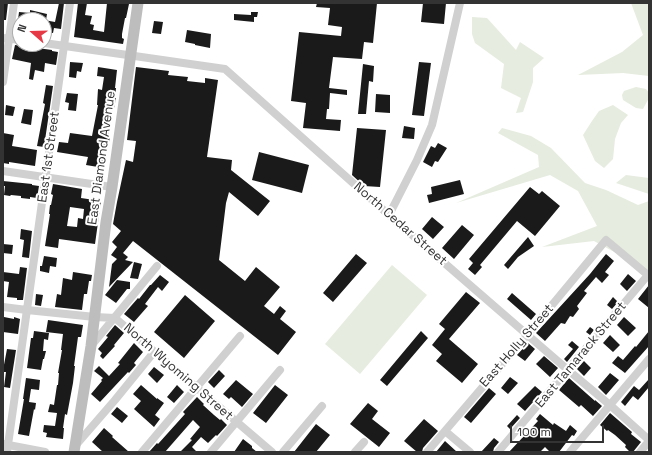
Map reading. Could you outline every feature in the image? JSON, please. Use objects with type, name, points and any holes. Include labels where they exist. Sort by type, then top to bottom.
[{"type":"street","points":[[3,82],[6,38],[14,3]]},
{"type":"street","name":"East 1st Street","points":[[6,447],[27,310],[70,3]]},
{"type":"street","name":"East Diamond Avenue","points":[[75,449],[91,346],[106,222],[138,3]]},
{"type":"street","points":[[389,215],[417,160],[432,125],[460,3]]},
{"type":"street","name":"North Cedar Street","points":[[52,44],[225,69],[389,215],[610,405],[649,441]]},
{"type":"street","points":[[3,171],[112,187]]},
{"type":"street","name":"East Holly Street","points":[[427,452],[606,240],[648,276]]},
{"type":"street","points":[[91,346],[157,266]]},
{"type":"street","name":"East Tamarack Street","points":[[498,452],[648,276]]},
{"type":"street","name":"North Wyoming Street","points":[[3,307],[115,318],[272,452]]},
{"type":"street","points":[[142,452],[240,336]]},
{"type":"street","points":[[75,449],[154,352]]},
{"type":"street","points":[[570,452],[649,359]]},
{"type":"street","points":[[210,452],[280,370]]},
{"type":"street","points":[[283,452],[322,406]]},
{"type":"street","points":[[445,430],[470,452]]},
{"type":"street","points":[[640,452],[649,441]]},
{"type":"street","points":[[355,452],[364,442]]},
{"type":"street","points":[[6,447],[45,452]]},
{"type":"shaded area","points":[[631,3],[649,3],[649,76],[623,73],[578,75],[622,52],[643,35]]},
{"type":"shaded area","points":[[472,17],[487,18],[516,50],[520,42],[544,58],[533,68],[533,82],[523,112],[516,113],[521,98],[501,88],[504,64],[475,43],[472,34]]},
{"type":"shaded area","points":[[636,87],[646,89],[649,93],[649,98],[643,109],[636,108],[623,100],[622,95],[624,91]]},
{"type":"shaded area","points":[[613,105],[628,115],[621,123],[615,139],[613,159],[604,168],[595,161],[583,135],[599,111]]},
{"type":"shaded area","points":[[502,128],[531,136],[551,148],[585,183],[606,190],[638,205],[649,201],[649,271],[594,241],[542,247],[597,226],[578,191],[550,175],[456,203],[539,167],[538,155],[498,133]]},
{"type":"shaded area","points":[[626,175],[649,178],[649,194],[616,183]]},
{"type":"shaded area","points":[[392,265],[427,295],[360,374],[325,344]]},
{"type":"building","points":[[3,3],[8,3],[6,20],[3,20]]},
{"type":"building","points":[[59,3],[64,3],[61,29],[54,28],[52,33],[52,21],[55,22]]},
{"type":"building","points":[[78,3],[87,3],[85,15],[92,16],[90,24],[94,25],[93,30],[104,32],[107,3],[129,4],[122,34],[122,38],[124,39],[123,44],[74,37]]},
{"type":"building","points":[[317,3],[377,3],[373,43],[364,42],[362,59],[333,57],[329,88],[347,90],[347,95],[330,93],[329,109],[327,109],[326,119],[341,120],[340,131],[303,128],[306,103],[291,101],[299,32],[341,36],[342,27],[328,25],[330,8],[316,7]]},
{"type":"building","points":[[423,3],[446,3],[444,24],[421,22]]},
{"type":"building","points":[[251,12],[258,12],[257,17],[254,17],[254,22],[234,20],[234,14],[251,15]]},
{"type":"building","points":[[154,21],[163,22],[161,34],[152,33]]},
{"type":"building","points":[[187,30],[211,34],[210,48],[185,42]]},
{"type":"building","points":[[14,52],[58,52],[56,65],[45,63],[44,72],[35,70],[33,80],[29,79],[31,63],[12,59]]},
{"type":"building","points":[[70,62],[83,63],[81,72],[77,71],[76,78],[69,77]]},
{"type":"building","points":[[419,62],[431,63],[424,116],[412,115]]},
{"type":"building","points":[[363,64],[374,66],[373,82],[369,81],[366,114],[358,114]]},
{"type":"building","points":[[98,67],[117,70],[115,88],[116,98],[114,108],[113,107],[108,137],[110,137],[104,168],[86,165],[88,157],[57,152],[59,142],[68,143],[70,133],[92,136],[98,105],[98,89],[102,90],[104,77],[97,76]]},
{"type":"building","points":[[136,67],[169,71],[168,75],[188,77],[187,81],[205,83],[205,78],[218,80],[207,157],[232,160],[231,170],[270,201],[258,216],[229,192],[226,203],[219,260],[245,281],[256,267],[280,287],[264,306],[274,314],[280,306],[286,311],[280,319],[296,332],[278,355],[133,241],[123,253],[128,257],[125,260],[133,262],[109,287],[112,264],[117,259],[111,255],[117,247],[112,242],[121,231],[113,224],[117,202],[126,160],[133,162],[136,141],[127,140]]},
{"type":"building","points":[[46,85],[53,86],[44,147],[37,146],[45,104],[43,103]]},
{"type":"building","points":[[67,93],[78,94],[76,111],[68,110],[69,103],[65,102]]},
{"type":"building","points":[[376,94],[390,95],[390,113],[375,112]]},
{"type":"building","points":[[6,105],[15,107],[13,116],[5,115]]},
{"type":"building","points":[[24,109],[33,110],[31,125],[21,123]]},
{"type":"building","points":[[404,126],[415,128],[414,139],[402,138]]},
{"type":"building","points":[[357,128],[386,130],[380,187],[364,186],[352,175]]},
{"type":"building","points":[[3,133],[14,135],[12,146],[37,150],[35,166],[9,162],[9,164],[3,163]]},
{"type":"building","points":[[438,143],[447,148],[438,162],[435,161],[432,167],[423,162],[431,146],[435,148]]},
{"type":"building","points":[[259,152],[309,165],[302,193],[252,180]]},
{"type":"building","points":[[460,180],[464,194],[429,203],[427,195],[432,194],[431,187]]},
{"type":"building","points":[[3,181],[39,186],[37,198],[30,197],[30,199],[21,198],[21,196],[4,195],[5,186],[3,186]]},
{"type":"building","points":[[53,184],[82,189],[81,198],[101,201],[95,244],[59,239],[58,248],[45,246],[50,205],[53,195],[51,194]],"holes":[[[70,207],[84,209],[83,219],[78,218],[77,227],[67,226]]]},
{"type":"building","points":[[530,187],[539,194],[542,191],[560,206],[535,236],[517,221],[480,265],[482,267],[475,275],[468,269],[473,263],[469,259]]},
{"type":"building","points":[[432,217],[444,227],[433,239],[422,229]]},
{"type":"building","points":[[462,225],[474,235],[454,259],[442,248]]},
{"type":"building","points":[[21,229],[32,231],[29,258],[22,257],[24,240],[20,239]]},
{"type":"building","points":[[528,237],[534,246],[518,257],[508,269],[504,265]]},
{"type":"building","points":[[3,244],[13,245],[12,254],[3,253]]},
{"type":"building","points":[[356,254],[367,263],[333,302],[323,293]]},
{"type":"building","points":[[606,254],[614,261],[605,272],[609,275],[602,283],[596,277],[584,291],[587,293],[577,306],[579,309],[573,317],[570,316],[565,324],[561,323],[545,341],[536,333],[590,274]]},
{"type":"building","points":[[44,256],[57,258],[56,267],[50,266],[49,273],[40,271],[40,266],[42,266]]},
{"type":"building","points":[[134,262],[142,264],[138,279],[130,278]]},
{"type":"building","points":[[20,267],[27,268],[23,300],[17,300],[17,298],[7,297],[9,282],[3,281],[3,272],[19,274]]},
{"type":"building","points":[[73,272],[92,275],[91,281],[89,281],[87,294],[84,294],[82,310],[55,307],[57,294],[61,295],[63,278],[72,280]]},
{"type":"building","points":[[628,274],[636,281],[627,291],[620,284]]},
{"type":"building","points":[[160,275],[169,282],[162,291],[158,287],[145,304],[148,306],[134,322],[124,314]]},
{"type":"building","points":[[117,280],[130,282],[130,289],[127,289],[116,303],[105,295]]},
{"type":"building","points":[[649,285],[649,308],[638,299]]},
{"type":"building","points":[[466,292],[480,303],[449,339],[478,364],[462,383],[436,361],[442,354],[432,345],[445,329],[439,324]]},
{"type":"building","points":[[512,293],[536,314],[531,320],[507,299]]},
{"type":"building","points":[[36,294],[43,295],[41,306],[35,305]]},
{"type":"building","points":[[185,295],[215,321],[184,358],[154,332]]},
{"type":"building","points":[[613,297],[618,302],[612,309],[607,305]]},
{"type":"building","points":[[4,317],[14,319],[14,317],[20,319],[18,334],[3,332]]},
{"type":"building","points":[[624,317],[636,328],[628,336],[617,325]]},
{"type":"building","points":[[48,320],[83,325],[81,337],[78,337],[73,383],[67,415],[65,414],[63,439],[46,437],[47,433],[43,432],[44,425],[55,426],[57,413],[48,412],[50,404],[54,405],[58,385],[63,334],[46,332]]},
{"type":"building","points":[[115,325],[124,333],[103,359],[100,356],[102,353],[98,349],[108,337],[106,336]]},
{"type":"building","points":[[590,327],[594,330],[590,335],[586,332]]},
{"type":"building","points":[[34,331],[49,333],[48,340],[44,339],[43,351],[46,351],[41,370],[27,368],[31,338],[33,338]]},
{"type":"building","points":[[421,331],[428,338],[387,386],[380,380]]},
{"type":"building","points":[[649,331],[649,346],[625,373],[612,363],[618,356],[623,360]]},
{"type":"building","points":[[610,335],[620,345],[613,352],[603,343]]},
{"type":"building","points":[[572,341],[579,347],[567,362],[564,359],[573,349],[568,345]]},
{"type":"building","points":[[134,343],[143,352],[134,363],[136,365],[100,402],[91,394],[103,378],[94,371],[99,366],[109,376],[120,364],[118,363]]},
{"type":"building","points":[[528,343],[535,349],[525,361],[517,355]]},
{"type":"building","points":[[7,349],[16,350],[10,388],[4,387],[6,372],[3,372],[3,370]]},
{"type":"building","points":[[544,356],[558,368],[550,377],[536,364]]},
{"type":"building","points":[[584,361],[591,368],[584,376],[577,369]]},
{"type":"building","points":[[154,367],[164,375],[157,383],[148,374]]},
{"type":"building","points":[[219,370],[225,376],[214,388],[208,382]]},
{"type":"building","points":[[610,373],[619,380],[606,395],[598,387]]},
{"type":"building","points":[[510,377],[518,383],[508,394],[501,388]]},
{"type":"building","points":[[26,378],[40,380],[39,390],[31,389],[29,402],[36,403],[29,436],[18,434]]},
{"type":"building","points":[[569,378],[602,406],[593,416],[581,405],[579,407],[559,390]]},
{"type":"building","points":[[649,379],[649,387],[638,400],[633,396],[625,406],[621,402],[634,386],[639,390]]},
{"type":"building","points":[[236,380],[253,394],[242,407],[231,397],[229,399],[223,394]]},
{"type":"building","points":[[141,385],[164,403],[155,415],[160,419],[154,427],[134,409],[141,401],[133,394]]},
{"type":"building","points":[[177,385],[184,392],[174,403],[167,397]]},
{"type":"building","points":[[275,385],[288,395],[266,423],[253,413]]},
{"type":"building","points":[[535,386],[542,392],[525,411],[517,404]]},
{"type":"building","points":[[489,388],[496,394],[471,423],[464,417]]},
{"type":"building","points":[[197,397],[204,404],[203,405],[227,425],[208,443],[201,437],[192,447],[197,452],[180,452],[192,440],[190,439],[200,427],[193,420],[165,452],[149,452],[185,414],[183,412]]},
{"type":"building","points":[[368,403],[378,411],[372,419],[390,433],[379,447],[350,424]]},
{"type":"building","points":[[117,407],[128,416],[122,423],[111,414]]},
{"type":"building","points":[[610,413],[641,442],[633,452],[630,452],[625,447],[626,445],[615,435],[600,425]]},
{"type":"building","points":[[540,414],[553,425],[554,423],[566,431],[570,425],[577,431],[559,452],[550,452],[545,447],[540,452],[509,452],[538,421],[536,419]]},
{"type":"building","points":[[517,415],[520,418],[510,429],[507,426]]},
{"type":"building","points":[[424,419],[438,431],[423,448],[422,452],[417,452],[404,441]]},
{"type":"building","points":[[316,424],[330,435],[316,452],[294,452]]},
{"type":"building","points":[[104,428],[129,452],[103,452],[92,442]]},
{"type":"building","points":[[494,438],[499,442],[494,448],[493,452],[481,452]]},
{"type":"building","points":[[243,439],[252,446],[252,448],[257,452],[234,452]]},
{"type":"building","points":[[445,441],[457,452],[436,452]]}]
